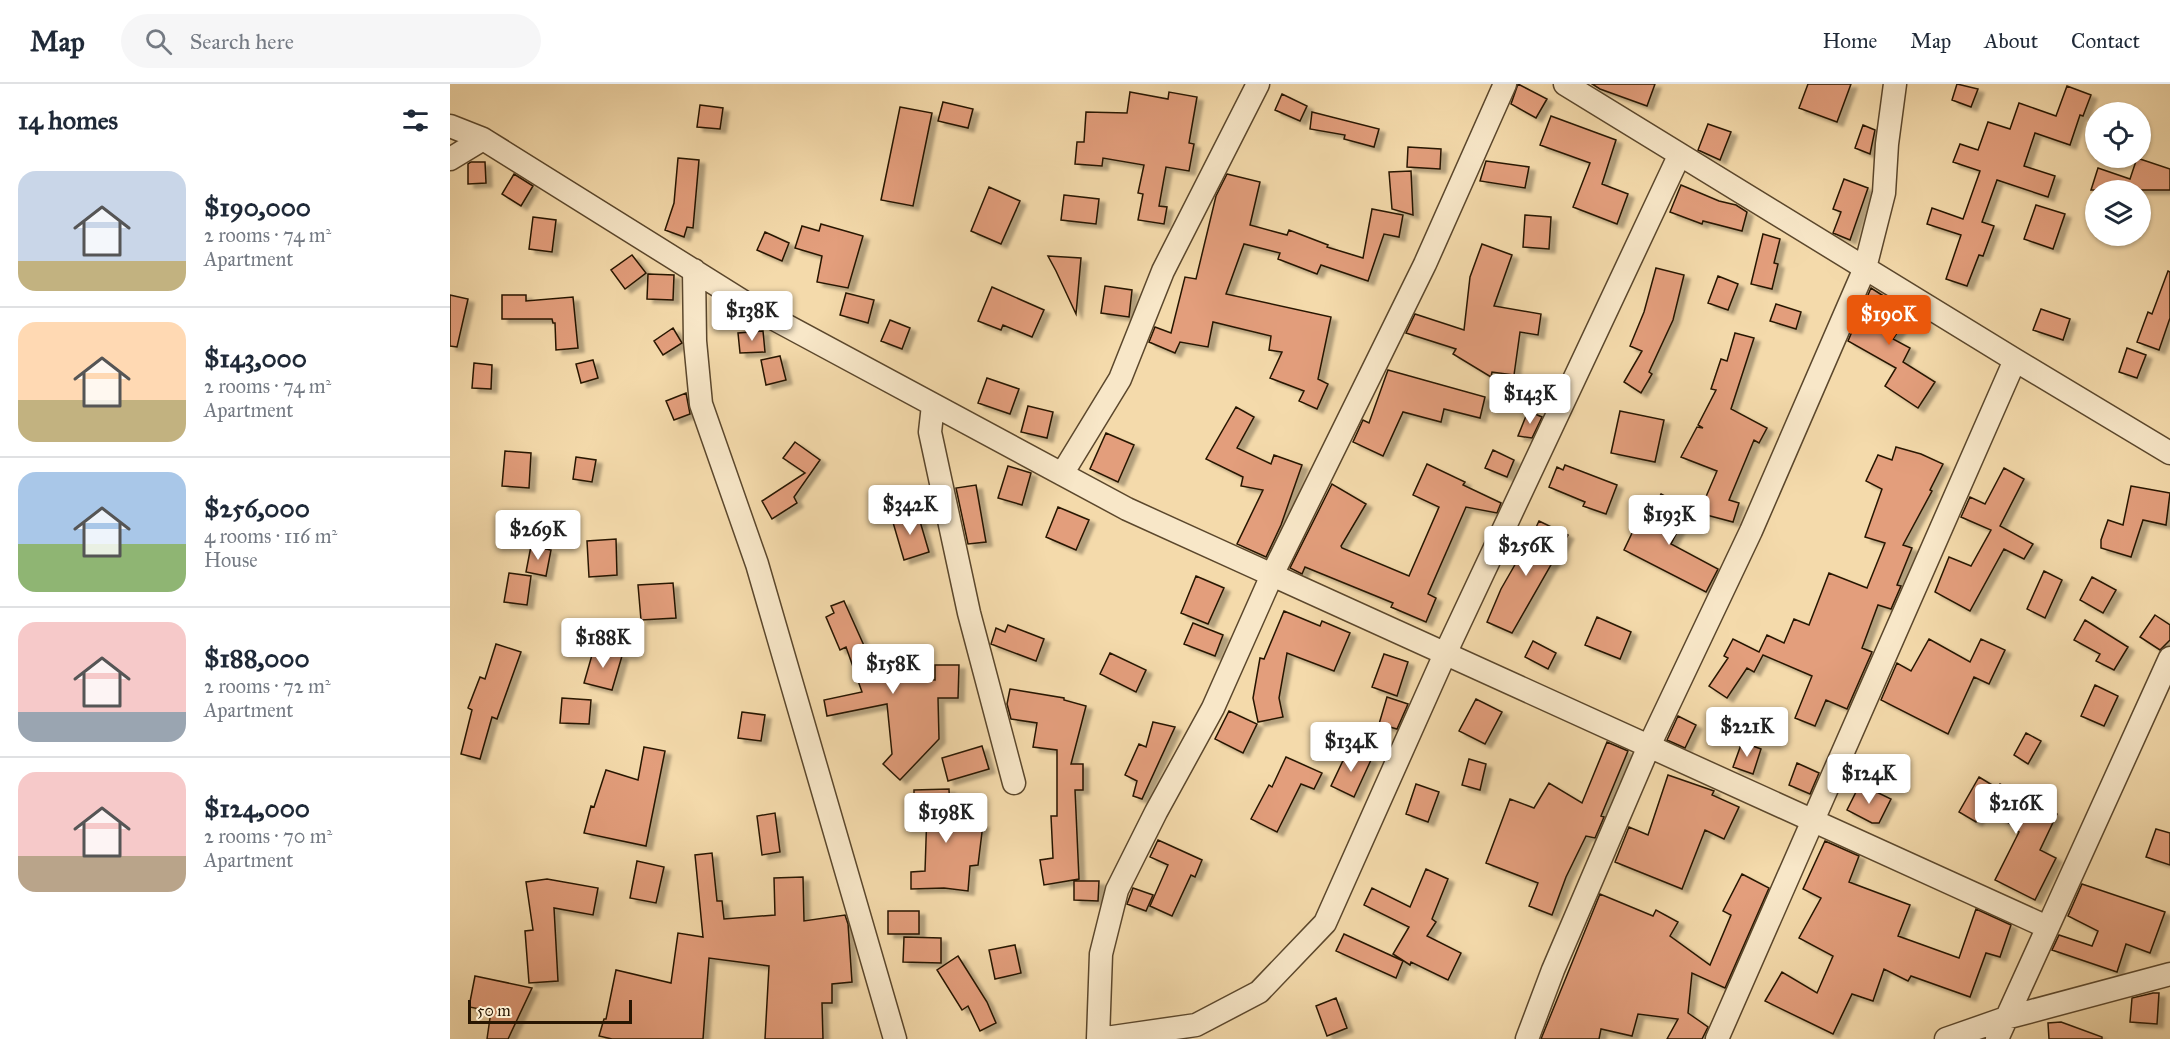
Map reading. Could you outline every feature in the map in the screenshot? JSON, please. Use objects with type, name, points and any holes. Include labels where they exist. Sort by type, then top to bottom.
[{"type":"street","points":[[1062,474],[1120,379],[1163,271],[1258,84]]},
{"type":"street","points":[[1505,84],[1425,264],[1272,575],[1213,708],[1156,812],[1117,890],[1101,954],[1098,1039],[1196,1025],[1259,992],[1325,923],[1445,654],[1679,156]]},
{"type":"street","points":[[1565,84],[1679,156],[2170,453]]},
{"type":"street","points":[[1527,1039],[1553,970],[1649,746],[1750,531],[1865,268],[1884,193],[1887,144],[1895,84]]},
{"type":"street","points":[[450,126],[483,139],[752,307],[1127,509],[2047,927]]},
{"type":"street","points":[[450,159],[483,139]]},
{"type":"street","points":[[694,270],[695,341],[701,404],[757,564],[895,1039]]},
{"type":"street","points":[[1717,1039],[2014,360]]},
{"type":"street","points":[[933,405],[930,432],[969,613],[1014,783]]},
{"type":"street","points":[[1997,1039],[2170,658]]},
{"type":"street","points":[[1946,1039],[2006,1018],[2170,974]]},
{"type":"building","points":[[1518,84],[1547,99],[1536,118],[1511,104]]},
{"type":"building","points":[[1592,84],[1655,84],[1647,106]]},
{"type":"building","points":[[1808,84],[1851,84],[1837,122],[1799,108]]},
{"type":"building","points":[[1957,84],[1978,89],[1971,107],[1952,100]]},
{"type":"building","points":[[2067,86],[2091,95],[2088,102],[2085,102],[2085,111],[2083,116],[2080,115],[2070,145],[2035,133],[2024,166],[2055,176],[2048,197],[1997,180],[1982,222],[1994,226],[1983,256],[1979,255],[1967,286],[1946,279],[1961,235],[1927,224],[1932,208],[1963,219],[1980,171],[1953,162],[1960,144],[1978,150],[1988,122],[2010,129],[2019,103],[2056,116]]},
{"type":"building","points":[[1130,92],[1168,99],[1169,92],[1197,97],[1189,143],[1194,144],[1189,171],[1166,167],[1159,206],[1167,207],[1164,224],[1138,220],[1143,194],[1138,193],[1144,165],[1103,158],[1102,166],[1075,164],[1077,142],[1084,142],[1086,112],[1127,113]]},
{"type":"building","points":[[1282,94],[1307,106],[1300,121],[1275,110]]},
{"type":"building","points":[[943,102],[973,109],[968,128],[938,121]]},
{"type":"building","points":[[700,105],[723,108],[720,129],[697,127]]},
{"type":"building","points":[[900,107],[932,113],[913,206],[881,200]]},
{"type":"building","points":[[1312,112],[1379,129],[1374,147],[1344,139],[1345,135],[1310,129]]},
{"type":"building","points":[[1551,116],[1616,140],[1602,184],[1628,194],[1617,224],[1573,207],[1590,163],[1540,145]]},
{"type":"building","points":[[1708,124],[1731,132],[1720,160],[1698,150]]},
{"type":"building","points":[[1863,125],[1875,130],[1870,154],[1855,148]]},
{"type":"building","points":[[1408,147],[1441,149],[1440,169],[1407,167]]},
{"type":"building","points":[[678,158],[699,160],[693,228],[687,227],[684,237],[665,230],[674,203]]},
{"type":"building","points":[[1486,161],[1529,167],[1525,188],[1480,181]]},
{"type":"building","points":[[485,162],[486,183],[468,184],[468,164]]},
{"type":"building","points":[[2151,163],[2170,169],[2170,190],[2151,190],[2151,180],[2094,180],[2098,168],[2130,179],[2134,168],[2151,168]]},
{"type":"building","points":[[1411,171],[1413,215],[1392,209],[1389,172]]},
{"type":"building","points":[[514,174],[533,186],[521,206],[502,194]]},
{"type":"building","points":[[1227,174],[1260,182],[1250,225],[1287,235],[1289,230],[1328,245],[1327,247],[1363,258],[1372,209],[1403,215],[1399,237],[1384,234],[1368,281],[1321,265],[1317,274],[1278,259],[1280,253],[1244,244],[1226,294],[1331,317],[1318,379],[1328,384],[1317,409],[1299,401],[1304,391],[1270,378],[1282,352],[1269,350],[1271,336],[1213,322],[1208,347],[1180,342],[1175,353],[1149,342],[1155,327],[1171,333],[1185,277],[1196,279],[1216,196]]},
{"type":"building","points":[[1844,179],[1868,188],[1850,240],[1833,233],[1841,212],[1833,209]]},
{"type":"building","points":[[1681,185],[1719,201],[1736,205],[1747,212],[1742,231],[1703,221],[1702,224],[1670,212]]},
{"type":"building","points":[[989,187],[1020,201],[1001,244],[971,231]]},
{"type":"building","points":[[1064,195],[1099,199],[1096,224],[1061,220]]},
{"type":"building","points":[[2036,205],[2065,214],[2053,249],[2024,239]]},
{"type":"building","points":[[1525,215],[1551,217],[1549,249],[1523,247]]},
{"type":"building","points":[[533,217],[556,220],[552,252],[529,249]]},
{"type":"building","points":[[821,224],[863,236],[848,288],[817,282],[822,256],[795,248],[802,226],[819,231]]},
{"type":"building","points":[[765,232],[789,243],[782,261],[757,250]]},
{"type":"building","points":[[1763,234],[1780,239],[1774,263],[1778,264],[1772,289],[1751,284]]},
{"type":"building","points":[[1482,244],[1512,255],[1494,306],[1541,314],[1538,335],[1520,332],[1514,375],[1492,372],[1491,377],[1453,354],[1456,349],[1406,333],[1415,314],[1464,330],[1470,277]]},
{"type":"building","points":[[632,255],[646,273],[625,289],[611,270]]},
{"type":"building","points":[[1048,256],[1081,258],[1076,314],[1056,271]]},
{"type":"building","points":[[1656,268],[1684,275],[1673,320],[1649,372],[1652,374],[1641,393],[1624,382],[1642,351],[1630,346],[1644,312]]},
{"type":"building","points":[[2168,271],[2170,272],[2170,318],[2159,350],[2137,342],[2148,312],[2152,314]]},
{"type":"building","points":[[648,274],[674,275],[673,300],[647,299]]},
{"type":"building","points":[[1718,276],[1738,284],[1728,310],[1708,303]]},
{"type":"building","points":[[1105,286],[1132,290],[1129,317],[1101,313]]},
{"type":"building","points":[[992,287],[1044,310],[1032,337],[1003,325],[1001,330],[978,321]]},
{"type":"building","points":[[1871,288],[1910,313],[1893,339],[1910,348],[1903,362],[1935,382],[1918,408],[1885,386],[1896,368],[1848,341]]},
{"type":"building","points":[[846,293],[874,300],[868,323],[840,315]]},
{"type":"building","points":[[450,295],[468,299],[457,347],[450,346]]},
{"type":"building","points":[[502,295],[526,295],[526,301],[573,297],[578,348],[556,350],[555,323],[552,319],[502,319]]},
{"type":"building","points":[[1776,304],[1801,312],[1796,329],[1770,321]]},
{"type":"building","points":[[2041,309],[2070,319],[2063,340],[2033,330]]},
{"type":"building","points":[[890,320],[910,328],[902,349],[881,341]]},
{"type":"building","points":[[673,328],[682,343],[663,355],[654,341]]},
{"type":"building","points":[[763,331],[765,352],[740,353],[738,333]]},
{"type":"building","points":[[1735,333],[1754,338],[1731,409],[1767,428],[1759,443],[1754,440],[1729,500],[1739,503],[1733,522],[1699,513],[1717,471],[1681,457],[1697,427],[1703,428],[1698,425],[1716,390],[1711,389],[1721,359],[1727,361]]},
{"type":"building","points":[[2127,348],[2146,355],[2137,378],[2119,372]]},
{"type":"building","points":[[780,356],[786,380],[766,385],[761,360]]},
{"type":"building","points":[[593,360],[598,378],[581,383],[576,364]]},
{"type":"building","points":[[474,363],[492,365],[491,389],[472,388]]},
{"type":"building","points":[[1388,370],[1485,397],[1480,418],[1444,409],[1441,422],[1403,412],[1383,456],[1353,442],[1363,420],[1369,423]]},
{"type":"building","points":[[987,378],[1019,389],[1010,414],[978,403]]},
{"type":"building","points":[[686,393],[690,414],[674,420],[666,401]]},
{"type":"building","points":[[1028,406],[1053,412],[1047,438],[1021,432]]},
{"type":"building","points":[[1236,407],[1254,417],[1237,448],[1271,464],[1274,455],[1302,465],[1281,525],[1266,557],[1237,544],[1263,490],[1241,486],[1243,477],[1206,459]]},
{"type":"building","points":[[1528,411],[1542,417],[1532,438],[1518,436]]},
{"type":"building","points":[[1620,411],[1664,420],[1655,462],[1611,453]]},
{"type":"building","points":[[1106,433],[1134,445],[1118,482],[1090,469]]},
{"type":"building","points":[[795,442],[820,460],[794,497],[797,503],[772,519],[762,501],[805,473],[783,458]]},
{"type":"building","points":[[1896,447],[1921,454],[1943,464],[1930,490],[1932,491],[1903,545],[1912,548],[1897,585],[1901,586],[1891,609],[1878,605],[1862,648],[1872,652],[1847,709],[1826,700],[1815,726],[1795,718],[1812,676],[1763,655],[1754,672],[1747,668],[1727,698],[1709,686],[1728,658],[1724,656],[1733,639],[1759,652],[1767,635],[1784,643],[1794,619],[1809,625],[1829,573],[1867,588],[1885,543],[1865,537],[1882,489],[1866,481],[1878,455],[1892,460]]},
{"type":"building","points":[[1493,450],[1514,460],[1507,477],[1485,468]]},
{"type":"building","points":[[505,451],[531,453],[529,488],[502,486]]},
{"type":"building","points":[[576,457],[596,460],[592,482],[573,479]]},
{"type":"building","points":[[1427,464],[1501,503],[1497,513],[1466,507],[1428,594],[1436,598],[1426,622],[1391,607],[1393,603],[1305,567],[1302,574],[1290,568],[1332,484],[1366,504],[1341,546],[1342,548],[1409,576],[1439,507],[1413,495]]},
{"type":"building","points":[[1565,465],[1617,485],[1606,514],[1583,506],[1585,502],[1549,487],[1557,467],[1563,470]]},
{"type":"building","points":[[1008,466],[1031,473],[1022,505],[998,498]]},
{"type":"building","points":[[2004,468],[2024,479],[2000,526],[2033,544],[2024,559],[2004,549],[1970,611],[1935,592],[1949,557],[1971,566],[1991,530],[1961,517],[1970,497],[1985,504]]},
{"type":"building","points":[[976,485],[986,542],[968,544],[956,488]]},
{"type":"building","points":[[2131,486],[2170,493],[2166,525],[2143,520],[2131,557],[2101,548],[2101,540],[2108,520],[2123,525]]},
{"type":"building","points":[[1661,494],[1689,509],[1671,544],[1718,569],[1706,592],[1624,550],[1634,529],[1642,531]]},
{"type":"building","points":[[1058,507],[1089,520],[1076,550],[1046,537]]},
{"type":"building","points":[[917,511],[929,552],[904,560],[892,519]]},
{"type":"building","points":[[1539,521],[1568,535],[1512,633],[1487,622],[1501,589],[1520,556],[1522,557]]},
{"type":"building","points":[[616,539],[617,575],[589,577],[587,541]]},
{"type":"building","points":[[531,546],[551,550],[546,576],[526,572]]},
{"type":"building","points":[[2044,571],[2062,580],[2045,618],[2027,609]]},
{"type":"building","points":[[509,573],[531,576],[527,605],[504,602]]},
{"type":"building","points":[[1196,576],[1224,588],[1208,624],[1181,613]]},
{"type":"building","points":[[2092,577],[2116,590],[2103,613],[2080,600]]},
{"type":"building","points":[[673,583],[676,618],[641,620],[638,585]]},
{"type":"building","points":[[844,601],[866,650],[879,645],[891,677],[935,680],[935,665],[959,665],[958,698],[938,698],[939,739],[900,780],[883,764],[892,754],[887,704],[827,716],[824,700],[862,692],[846,647],[840,650],[826,617],[834,613],[831,606]]},
{"type":"building","points":[[1284,611],[1320,626],[1322,621],[1350,633],[1334,671],[1287,653],[1279,698],[1283,717],[1258,722],[1253,698],[1260,658],[1264,659]]},
{"type":"building","points":[[2155,615],[2170,625],[2170,640],[2160,650],[2140,637]]},
{"type":"building","points":[[1597,617],[1631,632],[1620,659],[1585,645]]},
{"type":"building","points":[[2085,620],[2128,647],[2114,670],[2096,661],[2100,654],[2074,640]]},
{"type":"building","points":[[1193,623],[1223,635],[1215,656],[1184,644]]},
{"type":"building","points":[[1008,625],[1044,639],[1036,661],[991,644],[996,628],[1005,632]]},
{"type":"building","points":[[1929,639],[1970,662],[1981,639],[2005,650],[1989,684],[1974,677],[1948,734],[1881,700],[1897,663],[1911,671]]},
{"type":"building","points":[[1533,641],[1556,653],[1548,669],[1525,657]]},
{"type":"building","points":[[496,644],[521,652],[497,719],[492,717],[480,759],[461,754],[472,710],[468,708],[480,677],[485,679]]},
{"type":"building","points":[[594,648],[622,656],[612,690],[584,683]]},
{"type":"building","points":[[1110,653],[1146,670],[1136,692],[1100,674]]},
{"type":"building","points":[[1384,654],[1408,662],[1397,696],[1372,687]]},
{"type":"building","points":[[2095,685],[2118,696],[2104,726],[2081,716]]},
{"type":"building","points":[[1010,689],[1064,698],[1064,700],[1086,706],[1071,764],[1083,764],[1083,790],[1075,790],[1079,879],[1044,885],[1040,860],[1053,858],[1051,816],[1057,816],[1057,750],[1033,747],[1037,723],[1011,719],[1007,704]]},
{"type":"building","points":[[1387,697],[1408,704],[1397,729],[1379,724]]},
{"type":"building","points":[[562,698],[591,700],[589,724],[560,723]]},
{"type":"building","points":[[1476,699],[1502,712],[1485,744],[1459,731]]},
{"type":"building","points":[[1229,711],[1257,724],[1243,753],[1215,739]]},
{"type":"building","points":[[742,712],[765,715],[761,741],[738,738]]},
{"type":"building","points":[[1678,716],[1696,725],[1685,748],[1667,740]]},
{"type":"building","points":[[1153,722],[1175,727],[1142,799],[1133,796],[1137,781],[1125,775],[1139,744],[1146,747]]},
{"type":"building","points":[[2026,733],[2041,741],[2028,764],[2014,755]]},
{"type":"building","points":[[1607,742],[1628,751],[1601,816],[1604,817],[1595,838],[1586,836],[1566,877],[1552,915],[1529,906],[1538,883],[1486,863],[1510,799],[1534,808],[1549,783],[1582,803]]},
{"type":"building","points":[[1742,742],[1761,749],[1753,774],[1733,767]]},
{"type":"building","points":[[982,746],[989,769],[948,781],[942,758]]},
{"type":"building","points":[[644,747],[665,751],[646,846],[584,833],[591,806],[594,807],[606,770],[638,780]]},
{"type":"building","points":[[1348,750],[1371,760],[1354,797],[1331,786]]},
{"type":"building","points":[[1286,757],[1322,773],[1314,789],[1301,784],[1277,832],[1251,819],[1269,785],[1272,787]]},
{"type":"building","points":[[1469,759],[1486,764],[1480,790],[1462,785]]},
{"type":"building","points":[[1797,763],[1819,773],[1810,794],[1789,785]]},
{"type":"building","points":[[1668,775],[1714,791],[1712,795],[1739,807],[1724,839],[1705,830],[1682,889],[1615,862],[1629,827],[1648,835]]},
{"type":"building","points":[[1979,777],[1997,788],[2000,784],[2057,814],[2040,850],[2056,858],[2035,900],[1995,880],[2019,832],[2016,831],[2017,827],[1983,810],[1976,822],[1959,812]]},
{"type":"building","points":[[1416,784],[1439,792],[1428,822],[1406,814]]},
{"type":"building","points":[[1860,784],[1891,799],[1879,823],[1872,823],[1847,810]]},
{"type":"building","points":[[949,789],[950,815],[961,815],[960,822],[983,824],[978,865],[970,866],[968,891],[944,888],[911,889],[911,872],[925,871],[927,811],[914,812],[914,790]]},
{"type":"building","points":[[775,813],[780,852],[762,855],[757,816]]},
{"type":"building","points":[[2156,829],[2170,833],[2170,865],[2146,857]]},
{"type":"building","points":[[1158,840],[1202,860],[1195,877],[1191,875],[1172,916],[1150,906],[1168,865],[1150,857]]},
{"type":"building","points":[[1825,841],[1859,856],[1849,882],[1910,905],[1898,936],[1959,958],[1976,909],[2011,925],[2000,957],[1986,953],[1970,997],[1911,976],[1908,981],[1884,969],[1873,1001],[1852,994],[1833,1034],[1765,1001],[1782,972],[1817,993],[1833,956],[1799,938],[1821,898],[1803,889]]},
{"type":"building","points":[[712,853],[717,901],[722,901],[724,919],[775,915],[774,878],[803,877],[804,921],[845,915],[848,924],[852,982],[832,984],[832,1003],[822,1003],[823,1039],[765,1039],[769,966],[709,958],[703,1039],[612,1039],[599,1036],[604,1019],[606,1019],[616,970],[671,983],[678,933],[703,937],[695,855]]},
{"type":"building","points":[[637,861],[664,867],[656,903],[630,898]]},
{"type":"building","points":[[1426,869],[1448,879],[1432,919],[1436,922],[1427,936],[1461,953],[1448,980],[1411,962],[1410,965],[1393,954],[1409,927],[1364,905],[1372,888],[1410,907]]},
{"type":"building","points":[[1742,874],[1769,888],[1725,988],[1692,973],[1688,1013],[1708,1027],[1702,1039],[1667,1039],[1678,1019],[1638,1014],[1632,1036],[1601,1029],[1599,1039],[1541,1039],[1600,894],[1653,916],[1656,910],[1678,922],[1670,936],[1710,965],[1731,915],[1723,911]]},
{"type":"building","points":[[547,879],[598,888],[593,915],[554,908],[558,981],[529,983],[525,931],[533,930],[526,882]]},
{"type":"building","points":[[1074,881],[1099,881],[1098,901],[1074,900]]},
{"type":"building","points":[[2082,884],[2165,912],[2150,953],[2126,944],[2117,972],[2052,950],[2059,935],[2092,946],[2098,931],[2068,916]]},
{"type":"building","points":[[1133,888],[1153,895],[1146,911],[1127,904]]},
{"type":"building","points":[[888,911],[919,911],[919,934],[888,934]]},
{"type":"building","points":[[1344,934],[1403,961],[1396,978],[1336,951]]},
{"type":"building","points":[[904,937],[941,938],[941,963],[903,962]]},
{"type":"building","points":[[1015,945],[1021,973],[995,979],[989,950]]},
{"type":"building","points":[[958,956],[987,1002],[996,1023],[980,1031],[968,1006],[962,1010],[937,970]]},
{"type":"building","points":[[475,976],[532,988],[508,1039],[487,1039],[491,1011],[469,1007]]},
{"type":"building","points":[[2159,993],[2157,1024],[2130,1022],[2132,998]]},
{"type":"building","points":[[1336,998],[1347,1028],[1327,1036],[1316,1006]]},
{"type":"building","points":[[2061,1022],[2102,1037],[2102,1039],[2049,1039],[2048,1023]]}]
